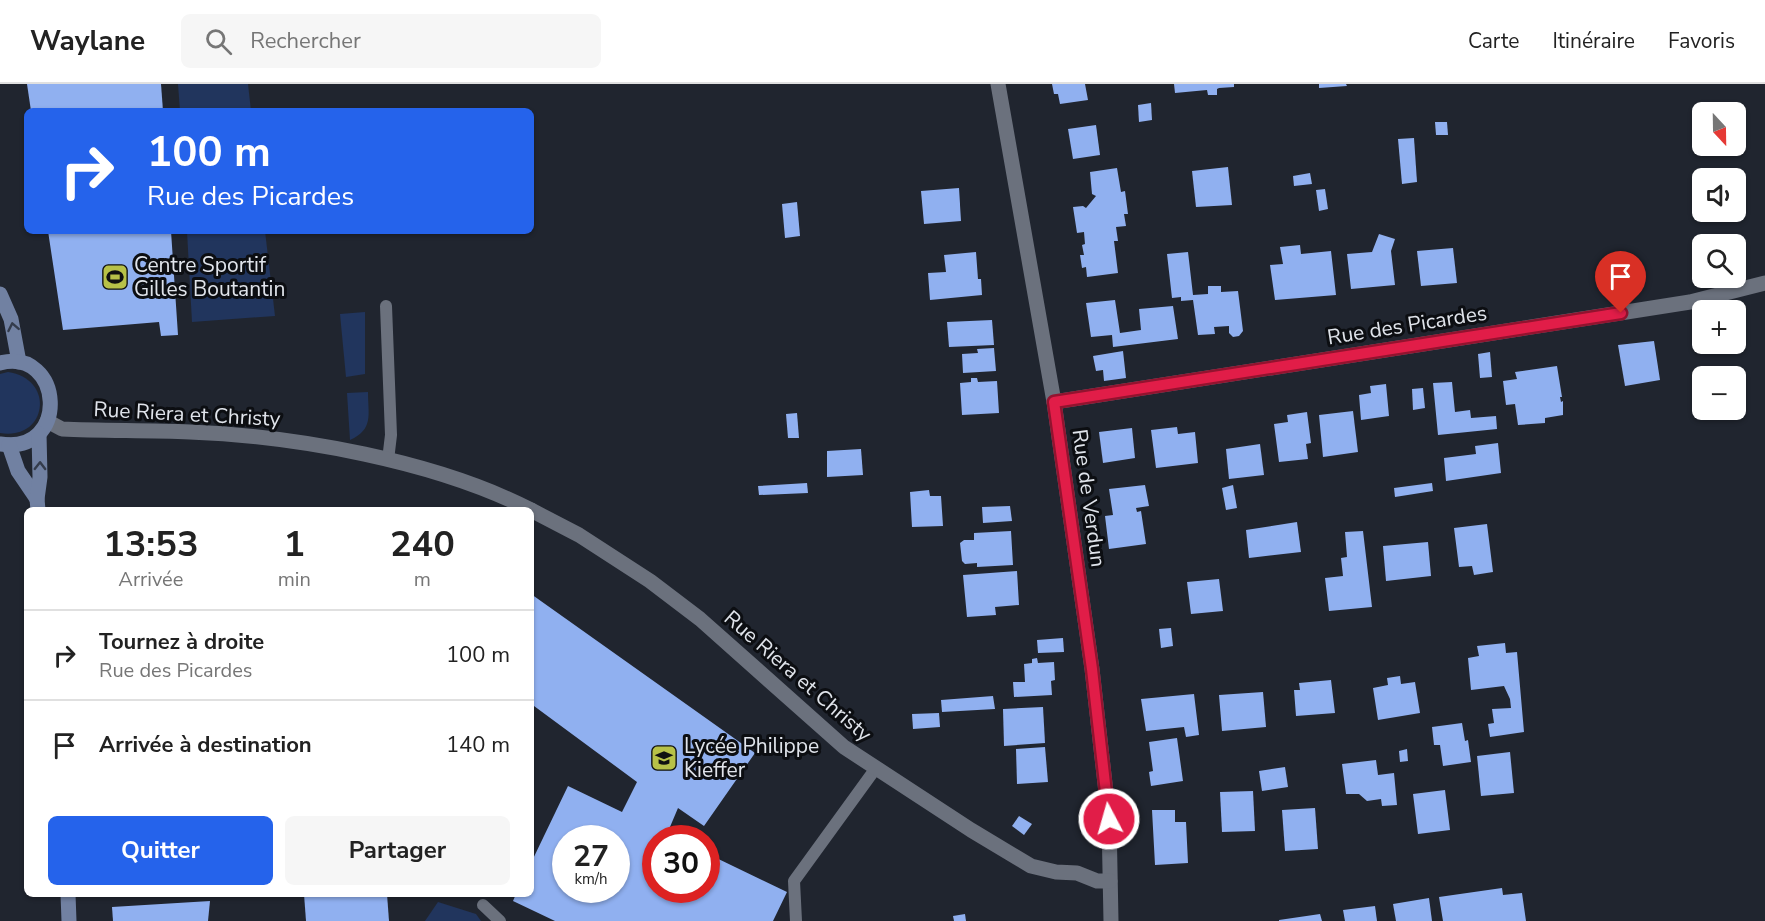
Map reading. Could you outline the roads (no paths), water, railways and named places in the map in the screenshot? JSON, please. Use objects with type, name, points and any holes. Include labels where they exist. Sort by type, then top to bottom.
[{"type":"main road","points":[[0,294],[11,319],[19,362]]},
{"type":"main road","points":[[0,363],[19,362],[29,366],[45,380],[51,401],[43,428],[38,504]]},
{"type":"main road","points":[[38,504],[4,445],[20,444],[43,428]]},
{"type":"main road","points":[[68,897],[69,921]]},
{"type":"street","name":"Rue de Verdun","points":[[998,84],[1054,402],[1094,681],[1109,819],[1111,921]]},
{"type":"street","name":"Rue des Picardes","points":[[1054,402],[1690,302],[1765,283]]},
{"type":"street","name":"Rue Riera et Christy","points":[[43,428],[238,435],[295,442],[387,460],[457,479],[524,507]]},
{"type":"street","name":"Rue Riera et Christy","points":[[534,512],[579,535],[650,581],[700,619],[844,747],[971,831],[1031,866],[1056,872],[1077,873],[1097,881],[1110,881]]},
{"type":"lane","points":[[386,306],[390,435],[387,460]]},
{"type":"lane","points":[[796,921],[794,881],[876,768]]},
{"type":"lane","points":[[483,905],[500,921]]},
{"type":"place","name":"Centre Sportif Gilles Boutantin","points":[[115,277]]},
{"type":"place","name":"Lycée Philippe Kieffer","points":[[664,758]]}]
